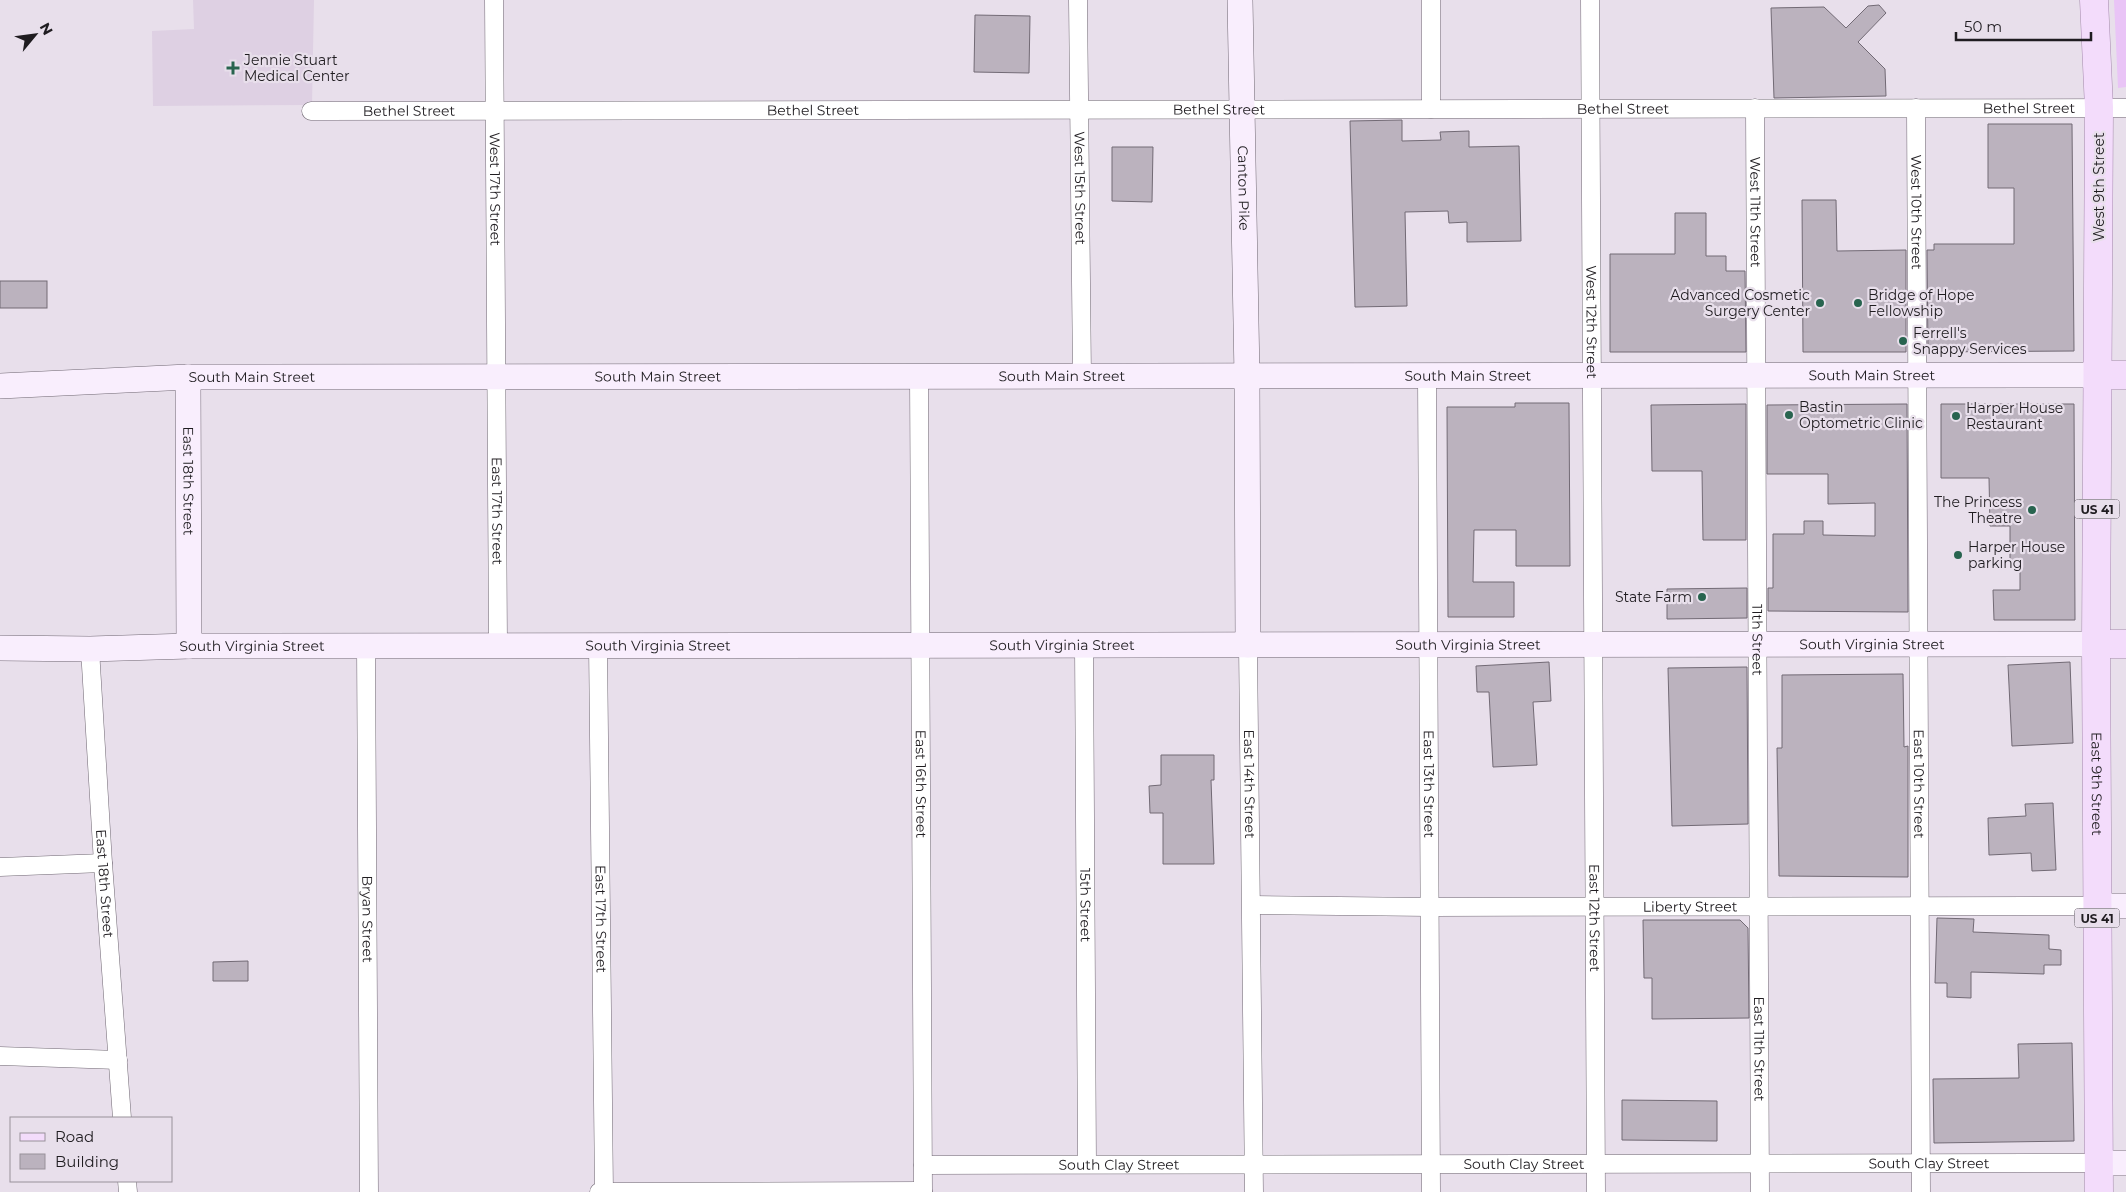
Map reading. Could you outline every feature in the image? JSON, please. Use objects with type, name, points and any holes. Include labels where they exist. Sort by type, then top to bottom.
[{"type":"main road","name":"Canton Pike","points":[[1240,0],[1247,376]]},
{"type":"main road","name":"West 9th Street","points":[[2094,0],[2113,108],[2098,375]]},
{"type":"main road","name":"East 9th Street","points":[[2098,375],[2096,644],[2099,1192]]},
{"type":"main road","name":"South Main Street","points":[[0,386],[188,377],[2126,375]]},
{"type":"main road","name":"East 14th Street","points":[[1247,376],[1248,645]]},
{"type":"main road","name":"East 18th Street","points":[[188,377],[189,646]]},
{"type":"main road","name":"South Virginia Street","points":[[0,648],[90,649],[189,646],[366,645],[2126,644]]},
{"type":"main road","name":"Liberty Street","points":[[2097,906],[2126,906]]},
{"type":"main road","name":"South Clay Street","points":[[2099,1163],[2126,1163]]},
{"type":"street","name":"West 17th Street","points":[[494,0],[496,377]]},
{"type":"street","name":"West 15th Street","points":[[1078,0],[1082,376]]},
{"type":"street","points":[[1431,0],[1431,109]]},
{"type":"street","name":"West 12th Street","points":[[1590,0],[1594,644]]},
{"type":"street","name":"West 11th Street","points":[[1755,108],[1756,376]]},
{"type":"street","name":"West 10th Street","points":[[1916,108],[1917,375]]},
{"type":"street","name":"Bethel Street","points":[[311,111],[2113,108]]},
{"type":"street","name":"East 10th Street","points":[[1917,375],[1921,1192]]},
{"type":"street","name":"East 16th Street","points":[[919,376],[923,1191]]},
{"type":"street","name":"East 13th Street","points":[[1427,376],[1431,1192]]},
{"type":"street","name":"11th Street","points":[[1756,376],[1759,907]]},
{"type":"street","name":"East 17th Street","points":[[496,377],[498,645]]},
{"type":"street","name":"East 12th Street","points":[[1594,644],[1596,1192]]},
{"type":"street","name":"Bryan Street","points":[[366,645],[369,1192]]},
{"type":"street","name":"East 17th Street","points":[[598,645],[604,1192]]},
{"type":"street","name":"15th Street","points":[[1084,645],[1087,1164]]},
{"type":"street","name":"East 14th Street","points":[[1248,645],[1254,1192]]},
{"type":"street","name":"East 18th Street","points":[[90,649],[103,862],[122,1117]]},
{"type":"street","points":[[0,867],[103,862]]},
{"type":"street","name":"Liberty Street","points":[[1252,905],[1430,907],[2097,906]]},
{"type":"street","name":"East 11th Street","points":[[1759,907],[1760,1192]]},
{"type":"street","points":[[0,1056],[118,1060]]},
{"type":"street","name":"South Clay Street","points":[[923,1165],[2099,1163]]},
{"type":"street","points":[[599,1192],[923,1191]]},
{"type":"shaded area","name":"Jennie Stuart Medical Center","points":[[193,0],[314,0],[312,105],[153,106],[152,31],[194,29]]},
{"type":"shaded area","points":[[2114,0],[2126,0],[2126,87],[2118,88]]},
{"type":"building","points":[[1879,5],[1886,13],[1858,42],[1885,69],[1886,96],[1774,98],[1771,8],[1824,7],[1846,28],[1868,6]]},
{"type":"building","points":[[975,15],[1030,16],[1029,73],[974,72]]},
{"type":"building","points":[[1402,120],[1402,141],[1441,140],[1440,132],[1469,131],[1469,147],[1519,146],[1521,241],[1467,242],[1467,222],[1449,223],[1448,211],[1405,212],[1407,306],[1355,307],[1350,121]]},
{"type":"building","points":[[1988,124],[2072,124],[2074,351],[1928,352],[1927,250],[1934,250],[1934,244],[2014,244],[2014,188],[1988,188]]},
{"type":"building","points":[[1112,147],[1153,147],[1152,202],[1112,201]]},
{"type":"building","points":[[1802,200],[1836,200],[1837,251],[1906,250],[1906,352],[1803,352]]},
{"type":"building","points":[[1675,213],[1706,213],[1706,256],[1726,256],[1726,271],[1745,271],[1746,352],[1610,352],[1610,254],[1675,254]]},
{"type":"building","points":[[0,281],[47,281],[47,308],[0,308]]},
{"type":"building","points":[[1515,403],[1569,403],[1570,566],[1516,566],[1516,530],[1474,530],[1473,582],[1514,582],[1514,617],[1448,617],[1447,407],[1515,407]]},
{"type":"building","points":[[1746,404],[1746,540],[1703,540],[1702,471],[1652,471],[1651,405]]},
{"type":"building","points":[[1907,404],[1908,612],[1768,611],[1768,588],[1773,588],[1773,534],[1804,534],[1804,521],[1823,521],[1823,535],[1875,536],[1875,503],[1828,504],[1828,474],[1767,474],[1767,405]]},
{"type":"building","points":[[1941,404],[2074,404],[2075,620],[1994,620],[1993,590],[2020,590],[2020,561],[2010,561],[2010,526],[1990,526],[1989,478],[1941,478]]},
{"type":"building","points":[[1747,588],[1747,618],[1667,619],[1667,589]]},
{"type":"building","points":[[1549,662],[1551,701],[1533,702],[1537,765],[1493,767],[1489,692],[1477,692],[1476,666]]},
{"type":"building","points":[[2070,662],[2073,743],[2012,746],[2008,665]]},
{"type":"building","points":[[1747,667],[1748,824],[1672,826],[1668,668]]},
{"type":"building","points":[[1903,674],[1904,747],[1908,746],[1908,877],[1779,876],[1777,748],[1782,748],[1782,675]]},
{"type":"building","points":[[1161,755],[1214,755],[1214,780],[1211,780],[1214,864],[1163,864],[1163,813],[1150,813],[1149,786],[1161,785]]},
{"type":"building","points":[[2053,803],[2056,870],[2032,871],[2031,853],[1989,855],[1988,818],[2026,816],[2025,804]]},
{"type":"building","points":[[1937,918],[1974,919],[1973,932],[2049,935],[2049,949],[2061,950],[2061,965],[2044,965],[2044,974],[1971,972],[1971,998],[1947,997],[1947,983],[1935,983]]},
{"type":"building","points":[[1643,920],[1740,920],[1748,928],[1749,1018],[1652,1019],[1652,978],[1644,978]]},
{"type":"building","points":[[248,961],[248,981],[213,981],[213,962]]},
{"type":"building","points":[[2072,1043],[2074,1141],[1934,1143],[1933,1079],[2019,1078],[2018,1044]]},
{"type":"building","points":[[1622,1100],[1717,1101],[1717,1141],[1622,1140]]},
{"type":"place","name":"Jennie Stuart Medical Center","points":[[233,68]]},
{"type":"place","name":"Advanced Cosmetic Surgery Center","points":[[1820,303]]},
{"type":"place","name":"Bridge of Hope Fellowship","points":[[1858,303]]},
{"type":"place","name":"Ferrell's Snappy Services","points":[[1903,341]]},
{"type":"place","name":"Bastin Optometric Clinic","points":[[1789,415]]},
{"type":"place","name":"Harper House Restaurant","points":[[1956,416]]},
{"type":"place","name":"The Princess Theatre","points":[[2032,510]]},
{"type":"place","name":"Harper House parking","points":[[1958,555]]},
{"type":"place","name":"State Farm","points":[[1702,597]]}]
